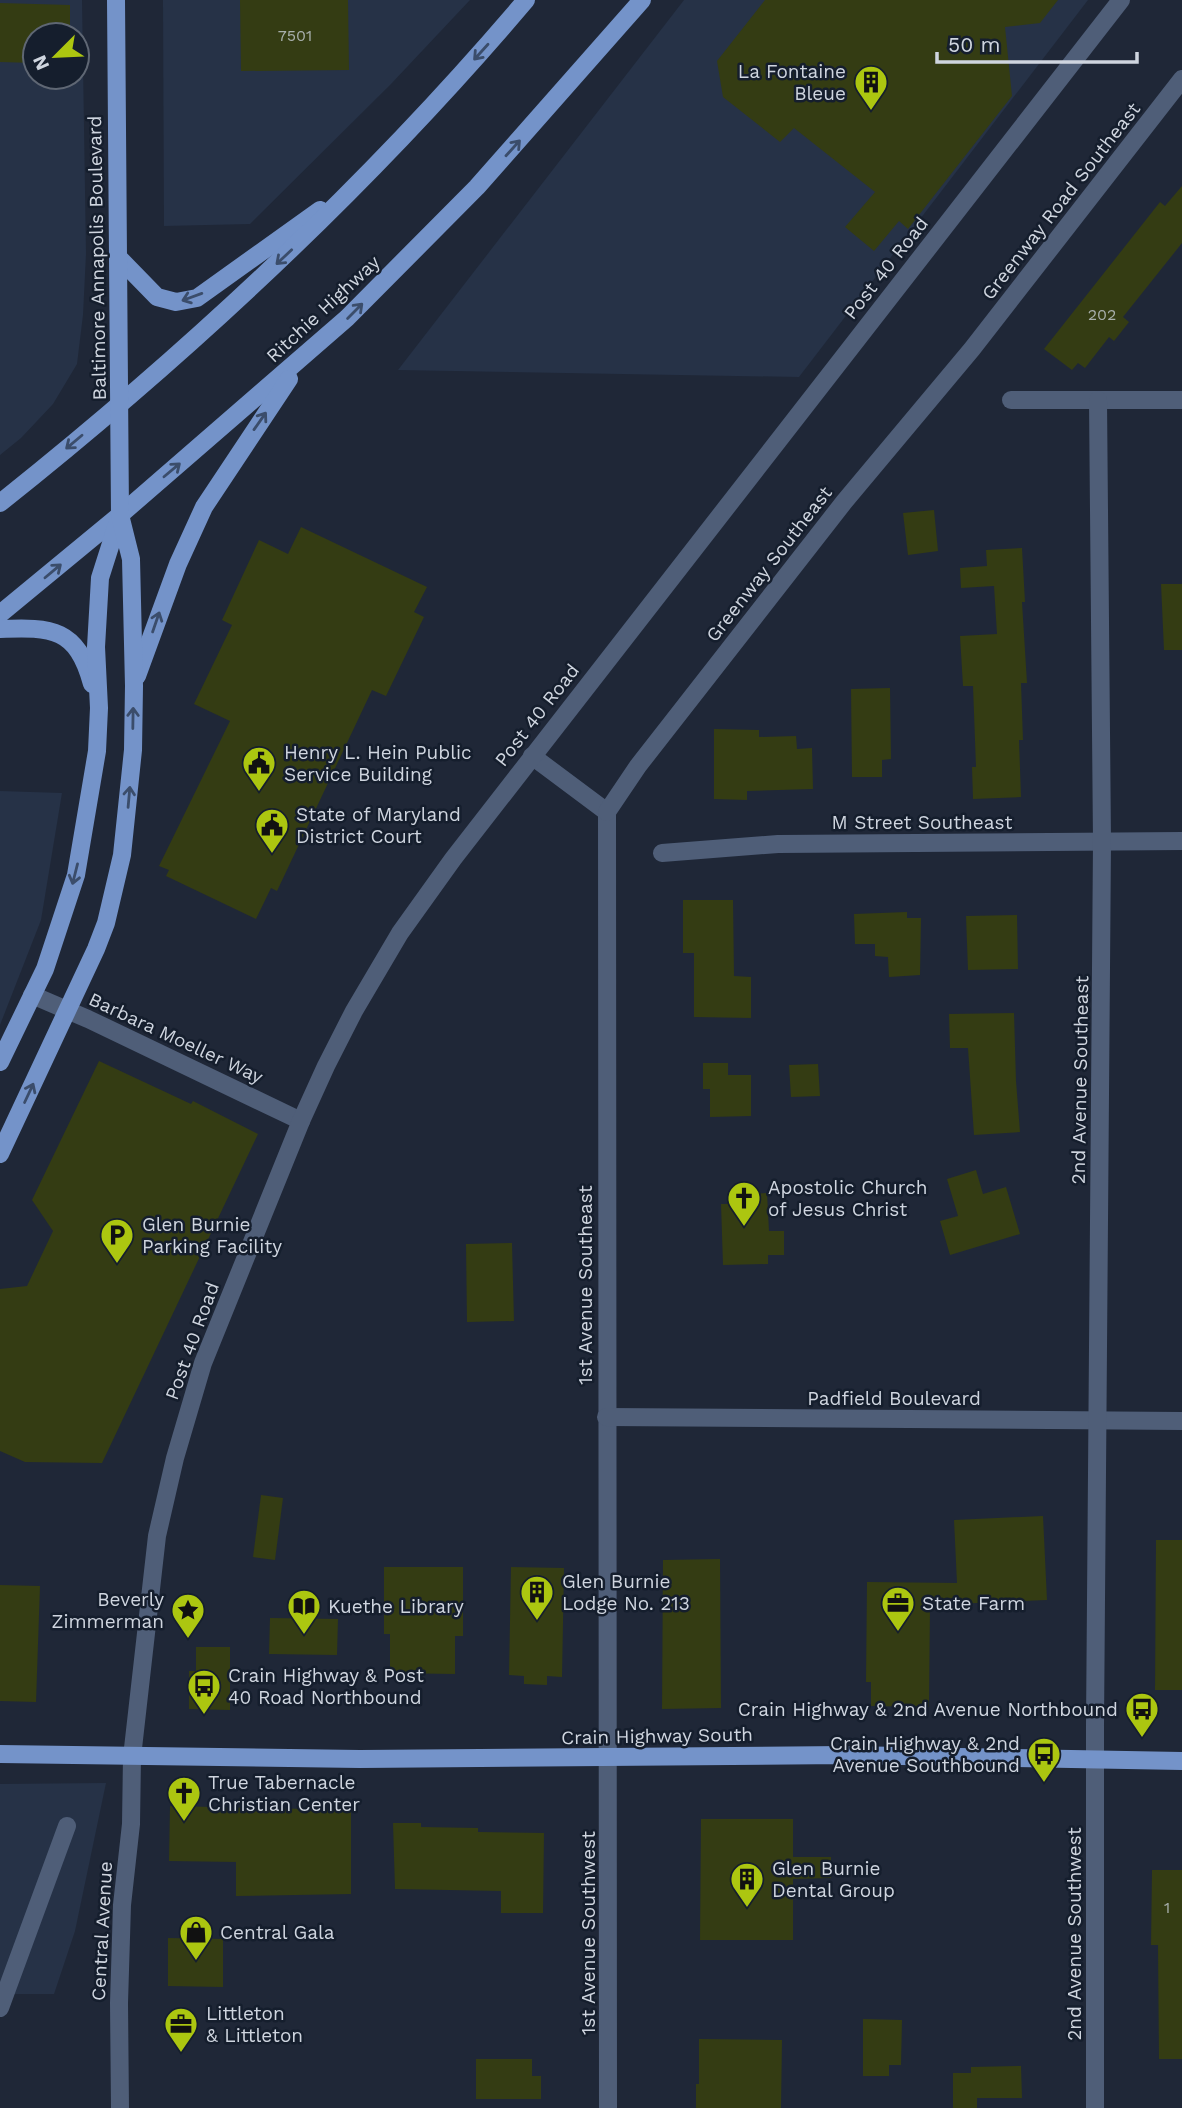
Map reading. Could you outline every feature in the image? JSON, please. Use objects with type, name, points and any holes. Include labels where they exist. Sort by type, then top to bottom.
[{"type":"main road","name":"Baltimore Annapolis Boulevard","points":[[0,1154],[69,1010],[106,923],[122,855],[133,750],[131,559],[120,515],[116,0]]},
{"type":"main road","points":[[0,503],[120,405],[217,319],[368,175],[526,0]]},
{"type":"main road","name":"Ritchie Highway","points":[[0,614],[120,515],[347,318],[477,187],[642,0]]},
{"type":"main road","points":[[118,257],[157,297],[176,302],[197,298],[368,175]]},
{"type":"main road","points":[[134,686],[178,564],[204,507],[304,357]]},
{"type":"main road","name":"Baltimore Annapolis Boulevard","points":[[0,1062],[45,969],[76,875],[97,751],[99,708],[96,647],[100,578],[120,515]]},
{"type":"main road","points":[[0,629],[38,628],[68,639],[80,653],[89,671],[99,708]]},
{"type":"main road","name":"Crain Highway South","points":[[0,1754],[360,1759],[844,1755],[1182,1761]]},
{"type":"street","name":"Post 40 Road","points":[[132,1757],[157,1536],[175,1458],[203,1363],[300,1121],[354,1011],[400,933],[531,756],[1121,0]]},
{"type":"street","name":"Greenway Road Southeast","points":[[972,349],[1182,79]]},
{"type":"street","name":"Greenway Southeast","points":[[607,812],[638,766],[844,502],[972,349]]},
{"type":"street","points":[[1011,400],[1182,400]]},
{"type":"street","name":"2nd Avenue Southeast","points":[[1094,1760],[1102,842],[1098,400]]},
{"type":"street","points":[[531,756],[607,812]]},
{"type":"street","name":"1st Avenue Southeast","points":[[607,812],[606,1417],[609,1758]]},
{"type":"street","name":"M Street Southeast","points":[[662,853],[778,844],[1182,841]]},
{"type":"street","name":"Barbara Moeller Way","points":[[32,995],[69,1010],[300,1121]]},
{"type":"street","name":"Padfield Boulevard","points":[[606,1417],[1182,1421]]},
{"type":"street","name":"Central Avenue","points":[[120,2108],[121,1933],[131,1824],[132,1757]]},
{"type":"street","name":"1st Avenue Southwest","points":[[608,2108],[609,1758]]},
{"type":"street","name":"2nd Avenue Southwest","points":[[1094,1760],[1095,2108]]},
{"type":"street","points":[[0,2008],[66,1826]]},
{"type":"shaded area","points":[[0,0],[82,0],[82,21],[21,21],[21,91],[83,91],[86,254],[77,364],[53,404],[21,438],[0,455]]},
{"type":"shaded area","points":[[163,0],[470,0],[391,84],[250,224],[164,226]]},
{"type":"shaded area","points":[[684,0],[1088,0],[799,377],[398,370]]},
{"type":"shaded area","points":[[0,791],[62,793],[41,920],[0,1025]]},
{"type":"shaded area","points":[[106,1783],[75,1931],[54,1994],[0,1994],[0,1784]]},
{"type":"building","points":[[240,0],[348,0],[349,70],[241,71]]},
{"type":"building","name":"La Fontaine Bleue","points":[[765,0],[1058,0],[1040,23],[1005,27],[1012,96],[908,229],[899,221],[874,251],[845,227],[875,192],[794,128],[780,142],[723,97],[717,61]]},
{"type":"building","points":[[0,3],[70,5],[70,21],[21,21],[21,63],[0,62]]},
{"type":"building","points":[[1182,186],[1182,243],[1123,317],[1129,322],[1114,341],[1109,337],[1085,368],[1078,363],[1072,370],[1044,349],[1160,202],[1165,206]]},
{"type":"building","points":[[934,510],[938,551],[908,555],[903,513]]},
{"type":"building","name":"Henry L. Hein Public Service Building","points":[[301,527],[427,587],[414,612],[424,617],[386,696],[372,690],[277,891],[271,888],[256,919],[166,876],[169,870],[159,866],[230,721],[194,704],[232,625],[222,620],[259,540],[288,554]]},
{"type":"building","points":[[1022,548],[1027,683],[1021,683],[1021,797],[973,799],[972,767],[976,767],[973,686],[963,686],[960,636],[997,634],[994,586],[961,588],[960,568],[987,566],[986,550]]},
{"type":"building","points":[[1161,584],[1182,584],[1182,650],[1164,650]]},
{"type":"building","points":[[890,688],[891,759],[882,760],[882,777],[852,777],[851,689]]},
{"type":"building","points":[[714,729],[759,730],[759,737],[796,736],[797,749],[812,748],[813,789],[747,791],[747,800],[714,799]]},
{"type":"building","points":[[683,900],[733,900],[734,976],[751,977],[751,1018],[694,1017],[694,953],[683,953]]},
{"type":"building","points":[[907,912],[907,918],[921,918],[920,975],[889,977],[888,957],[875,956],[875,944],[855,944],[854,914]]},
{"type":"building","points":[[1017,915],[1018,969],[968,970],[966,916]]},
{"type":"building","points":[[1014,1013],[1020,1132],[974,1135],[968,1048],[950,1048],[949,1014]]},
{"type":"building","name":"Glen Burnie Parking Facility","points":[[99,1061],[191,1104],[193,1101],[258,1134],[102,1463],[25,1462],[0,1451],[0,1289],[27,1286],[53,1231],[32,1200]]},
{"type":"building","points":[[703,1063],[728,1063],[728,1075],[751,1075],[751,1116],[710,1117],[710,1089],[703,1089]]},
{"type":"building","points":[[818,1064],[820,1096],[791,1097],[789,1065]]},
{"type":"building","points":[[976,1170],[983,1194],[1006,1187],[1020,1234],[950,1255],[940,1221],[958,1216],[947,1179]]},
{"type":"building","points":[[767,1193],[769,1231],[784,1231],[784,1255],[768,1255],[768,1264],[723,1265],[721,1204],[744,1204],[744,1194]]},
{"type":"building","points":[[512,1243],[514,1321],[467,1322],[466,1244]]},
{"type":"building","points":[[261,1495],[283,1498],[275,1560],[253,1557]]},
{"type":"building","points":[[1043,1516],[1047,1600],[930,1605],[929,1707],[871,1706],[871,1682],[866,1682],[867,1582],[957,1583],[954,1520]]},
{"type":"building","points":[[1156,1540],[1182,1540],[1182,1690],[1155,1690]]},
{"type":"building","points":[[720,1559],[721,1708],[662,1709],[663,1560]]},
{"type":"building","points":[[384,1567],[463,1567],[463,1636],[455,1636],[455,1674],[390,1673],[390,1634],[384,1634]]},
{"type":"building","name":"Glen Burnie Lodge No. 213","points":[[511,1567],[564,1568],[562,1677],[547,1676],[547,1685],[524,1684],[524,1676],[509,1675]]},
{"type":"building","points":[[0,1585],[40,1586],[36,1702],[0,1701]]},
{"type":"building","name":"Kuethe Library","points":[[270,1618],[338,1619],[337,1655],[269,1654]]},
{"type":"building","points":[[196,1647],[230,1647],[230,1710],[189,1709],[189,1671],[196,1671]]},
{"type":"building","points":[[170,1806],[351,1810],[351,1894],[236,1896],[236,1862],[169,1861]]},
{"type":"building","name":"Glen Burnie Dental Group","points":[[701,1819],[793,1819],[793,1857],[831,1857],[831,1878],[793,1879],[793,1940],[700,1940]]},
{"type":"building","points":[[393,1823],[421,1823],[421,1827],[478,1828],[478,1832],[544,1833],[543,1913],[501,1913],[501,1891],[395,1889]]},
{"type":"building","points":[[1152,1870],[1182,1870],[1182,2059],[1159,2059],[1158,1945],[1151,1945]]},
{"type":"building","name":"Central Gala","points":[[168,1938],[223,1939],[223,1987],[168,1986]]},
{"type":"building","points":[[863,2019],[902,2020],[901,2065],[889,2065],[889,2076],[863,2076]]},
{"type":"building","points":[[699,2039],[782,2040],[781,2108],[696,2108]]},
{"type":"building","points":[[476,2059],[532,2059],[532,2076],[541,2076],[541,2099],[476,2099]]},
{"type":"building","points":[[1021,2066],[1022,2098],[977,2098],[977,2108],[953,2108],[953,2073],[971,2073],[971,2067]]},
{"type":"place","name":"La Fontaine Bleue","points":[[871,112]]},
{"type":"place","name":"Henry L. Hein Public Service Building","points":[[259,793]]},
{"type":"place","name":"State of Maryland District Court","points":[[272,855]]},
{"type":"place","name":"Apostolic Church of Jesus Christ","points":[[744,1228]]},
{"type":"place","name":"Glen Burnie Parking Facility","points":[[117,1265]]},
{"type":"place","name":"Glen Burnie Lodge No. 213","points":[[537,1622]]},
{"type":"place","name":"State Farm","points":[[898,1633]]},
{"type":"place","name":"Kuethe Library","points":[[304,1636]]},
{"type":"place","name":"Beverly Zimmerman","points":[[188,1640]]},
{"type":"place","name":"Crain Highway & Post 40 Road Northbound","points":[[204,1716]]},
{"type":"place","name":"Crain Highway & 2nd Avenue Northbound","points":[[1142,1739]]},
{"type":"place","name":"Crain Highway & 2nd Avenue Southbound","points":[[1044,1784]]},
{"type":"place","name":"True Tabernacle Christian Center","points":[[184,1823]]},
{"type":"place","name":"Glen Burnie Dental Group","points":[[747,1909]]},
{"type":"place","name":"Central Gala","points":[[196,1962]]},
{"type":"place","name":"Littleton & Littleton","points":[[181,2054]]}]
